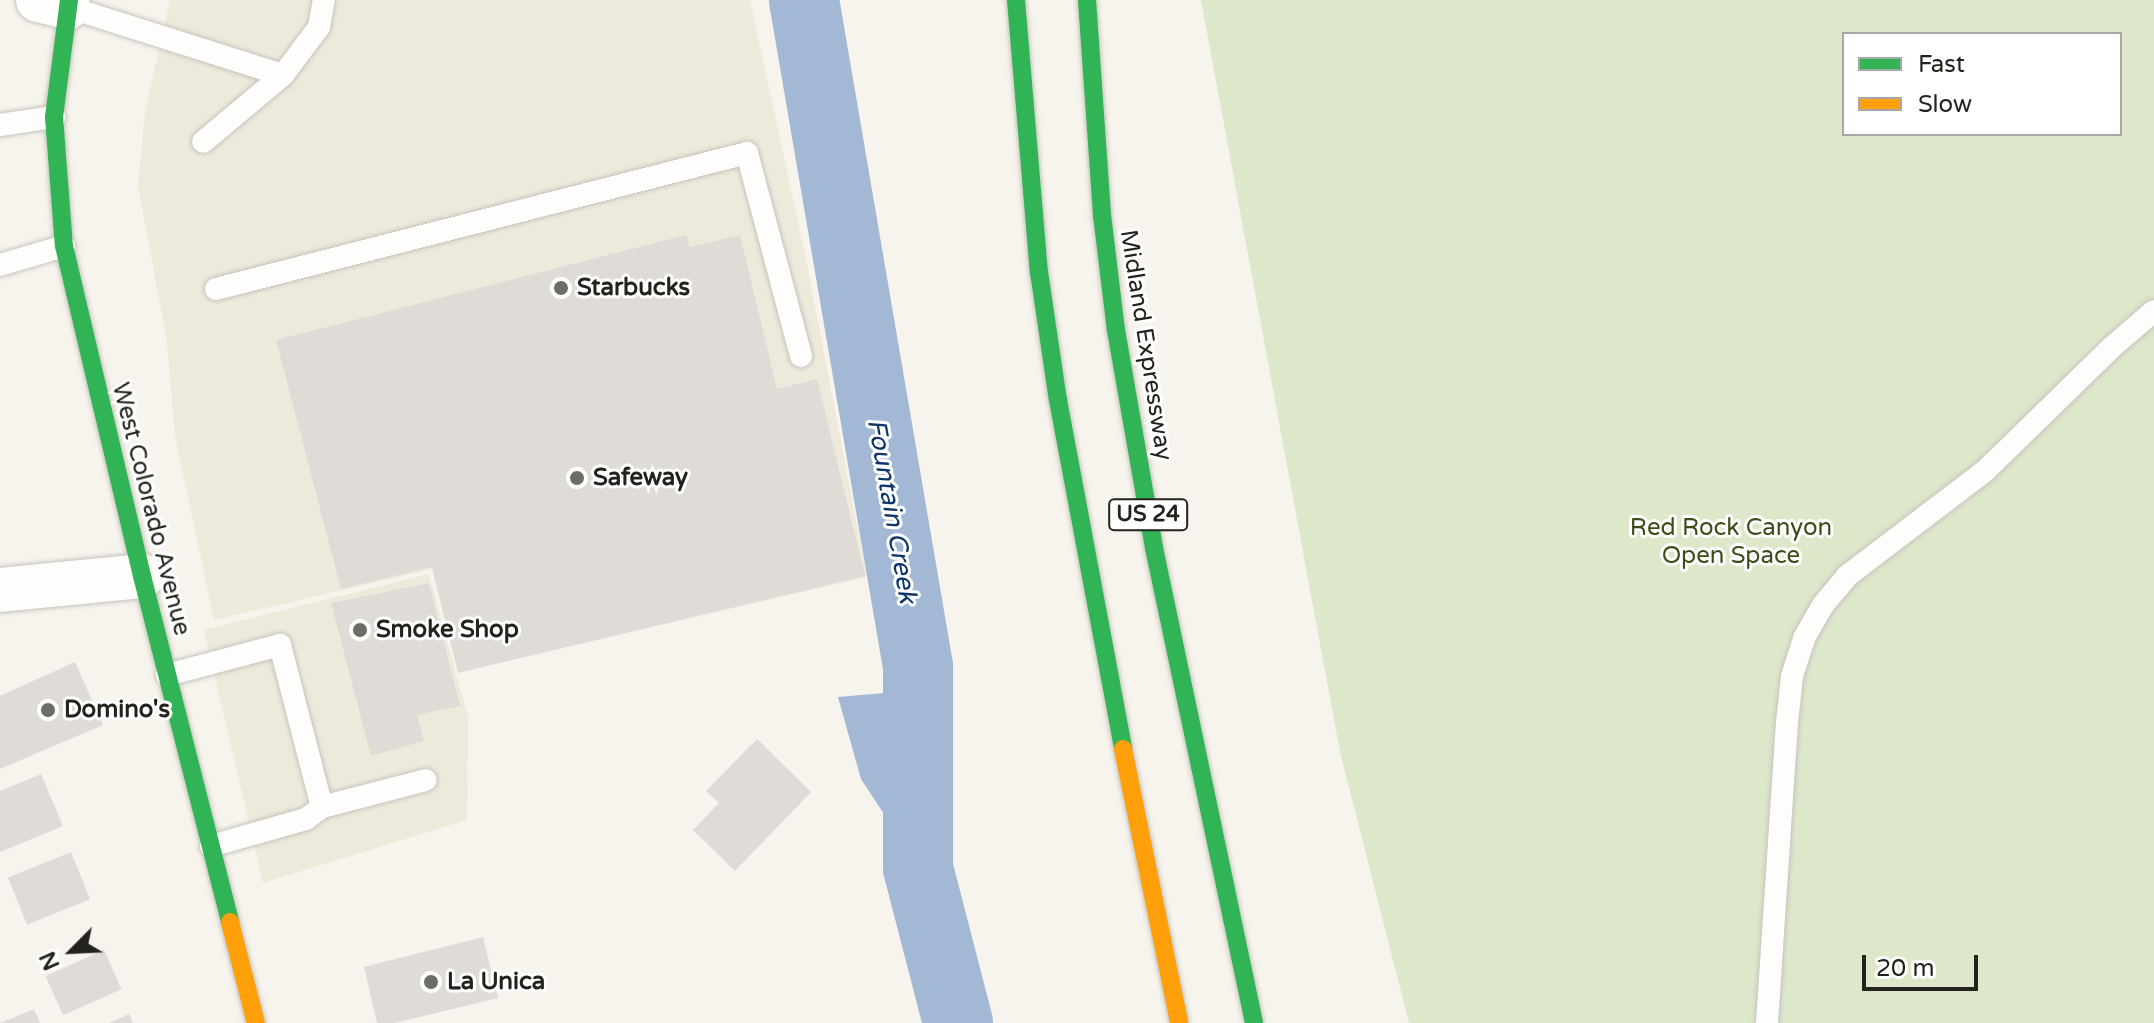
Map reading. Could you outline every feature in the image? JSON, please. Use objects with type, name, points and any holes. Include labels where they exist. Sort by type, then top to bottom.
[{"type":"main road","name":"US 24","points":[[1016,0],[1039,272],[1058,400],[1107,673],[1179,1023]]},
{"type":"main road","name":"Midland Expressway","points":[[1087,0],[1102,215],[1116,330],[1154,548],[1254,1023]]},
{"type":"main road","name":"West Colorado Avenue","points":[[58,2],[54,117],[64,246],[142,576],[256,1023]]},
{"type":"street","points":[[0,590],[142,576]]},
{"type":"lane","points":[[203,142],[283,75],[319,27],[324,0]]},
{"type":"lane","points":[[58,2],[283,75]]},
{"type":"lane","points":[[0,125],[54,117]]},
{"type":"lane","points":[[216,289],[747,153],[801,356]]},
{"type":"lane","points":[[0,265],[64,246]]},
{"type":"lane","points":[[1767,1023],[1787,723],[1792,676],[1804,638],[1823,605],[1847,576],[1985,471],[2112,347],[2154,311]]},
{"type":"lane","points":[[167,675],[280,645],[322,807]]},
{"type":"lane","points":[[211,846],[306,819],[322,807],[426,780]]},
{"type":"shaded area","points":[[170,0],[750,0],[805,254],[867,577],[458,672],[432,569],[214,620],[175,436],[167,342],[138,186],[145,112]]},
{"type":"shaded area","points":[[429,574],[468,717],[467,820],[263,883],[204,630]]},
{"type":"green space","name":"Red Rock Canyon Open Space","points":[[1201,0],[2154,0],[2154,1023],[1409,1023],[1340,752]]},
{"type":"water","points":[[942,688],[948,776],[932,845],[907,849],[861,779],[838,697]]},
{"type":"building","name":"Safeway","points":[[686,235],[690,247],[740,235],[777,389],[817,379],[865,576],[458,673],[432,567],[341,589],[276,340]]},
{"type":"building","points":[[429,583],[460,706],[417,715],[424,741],[371,756],[331,603]]},
{"type":"building","name":"Domino's","points":[[75,662],[103,725],[0,769],[0,696]]},
{"type":"building","points":[[757,739],[811,792],[735,871],[693,830],[719,803],[706,791]]},
{"type":"building","points":[[41,774],[63,826],[0,852],[0,791]]},
{"type":"building","points":[[71,852],[90,899],[27,925],[8,877]]},
{"type":"building","name":"La Unica","points":[[483,937],[498,998],[395,1023],[377,1023],[364,967]]},
{"type":"building","points":[[104,950],[121,989],[63,1015],[46,976]]},
{"type":"building","points":[[34,1009],[40,1023],[0,1023]]},
{"type":"building","points":[[129,1014],[133,1023],[109,1023]]},
{"type":"waterway","name":"Fountain Creek","points":[[804,0],[918,666],[918,868],[958,1023]]},
{"type":"traffic: fast","points":[[69,0],[54,117],[64,246],[142,576],[230,922]]},
{"type":"traffic: fast","points":[[1016,0],[1039,272],[1058,400],[1123,749]]},
{"type":"traffic: fast","points":[[1087,0],[1102,215],[1116,330],[1154,548],[1254,1023]]},
{"type":"traffic: slow","points":[[1123,749],[1179,1023]]},
{"type":"traffic: slow","points":[[230,922],[256,1023]]},
{"type":"place","name":"Starbucks","points":[[561,288]]},
{"type":"place","name":"Safeway","points":[[577,478]]},
{"type":"place","name":"Smoke Shop","points":[[360,630]]},
{"type":"place","name":"Domino's","points":[[48,710]]},
{"type":"place","name":"La Unica","points":[[431,982]]}]
